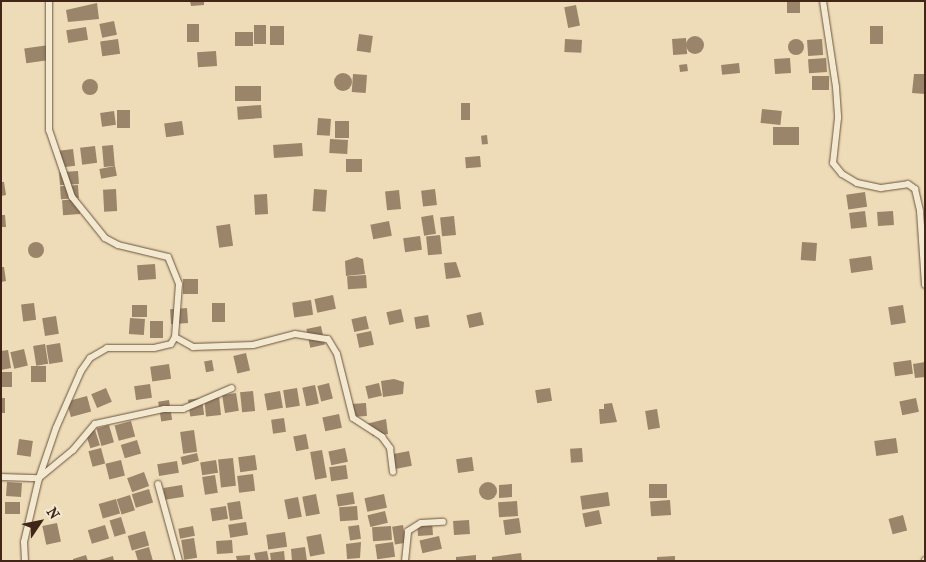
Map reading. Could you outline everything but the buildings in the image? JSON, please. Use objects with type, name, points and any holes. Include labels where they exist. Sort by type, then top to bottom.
[{"type":"street","points":[[25,561],[24,542],[38,478],[56,428],[90,358],[107,348],[165,346],[175,337],[179,284],[168,257],[118,245],[105,238],[72,197],[65,182],[49,130],[49,1]]},
{"type":"street","points":[[823,1],[837,103],[833,163],[842,174],[857,183],[881,188],[908,184],[915,189],[920,211],[925,286]]},
{"type":"street","points":[[175,337],[193,346],[253,345],[295,334],[328,339],[337,354],[353,418],[382,438],[390,448],[393,472]]},
{"type":"street","points":[[1,478],[38,478],[73,450],[95,424],[164,409],[183,409],[232,388]]},
{"type":"street","points":[[158,484],[179,561]]},
{"type":"street","points":[[405,561],[408,531],[421,523],[443,522]]}]
